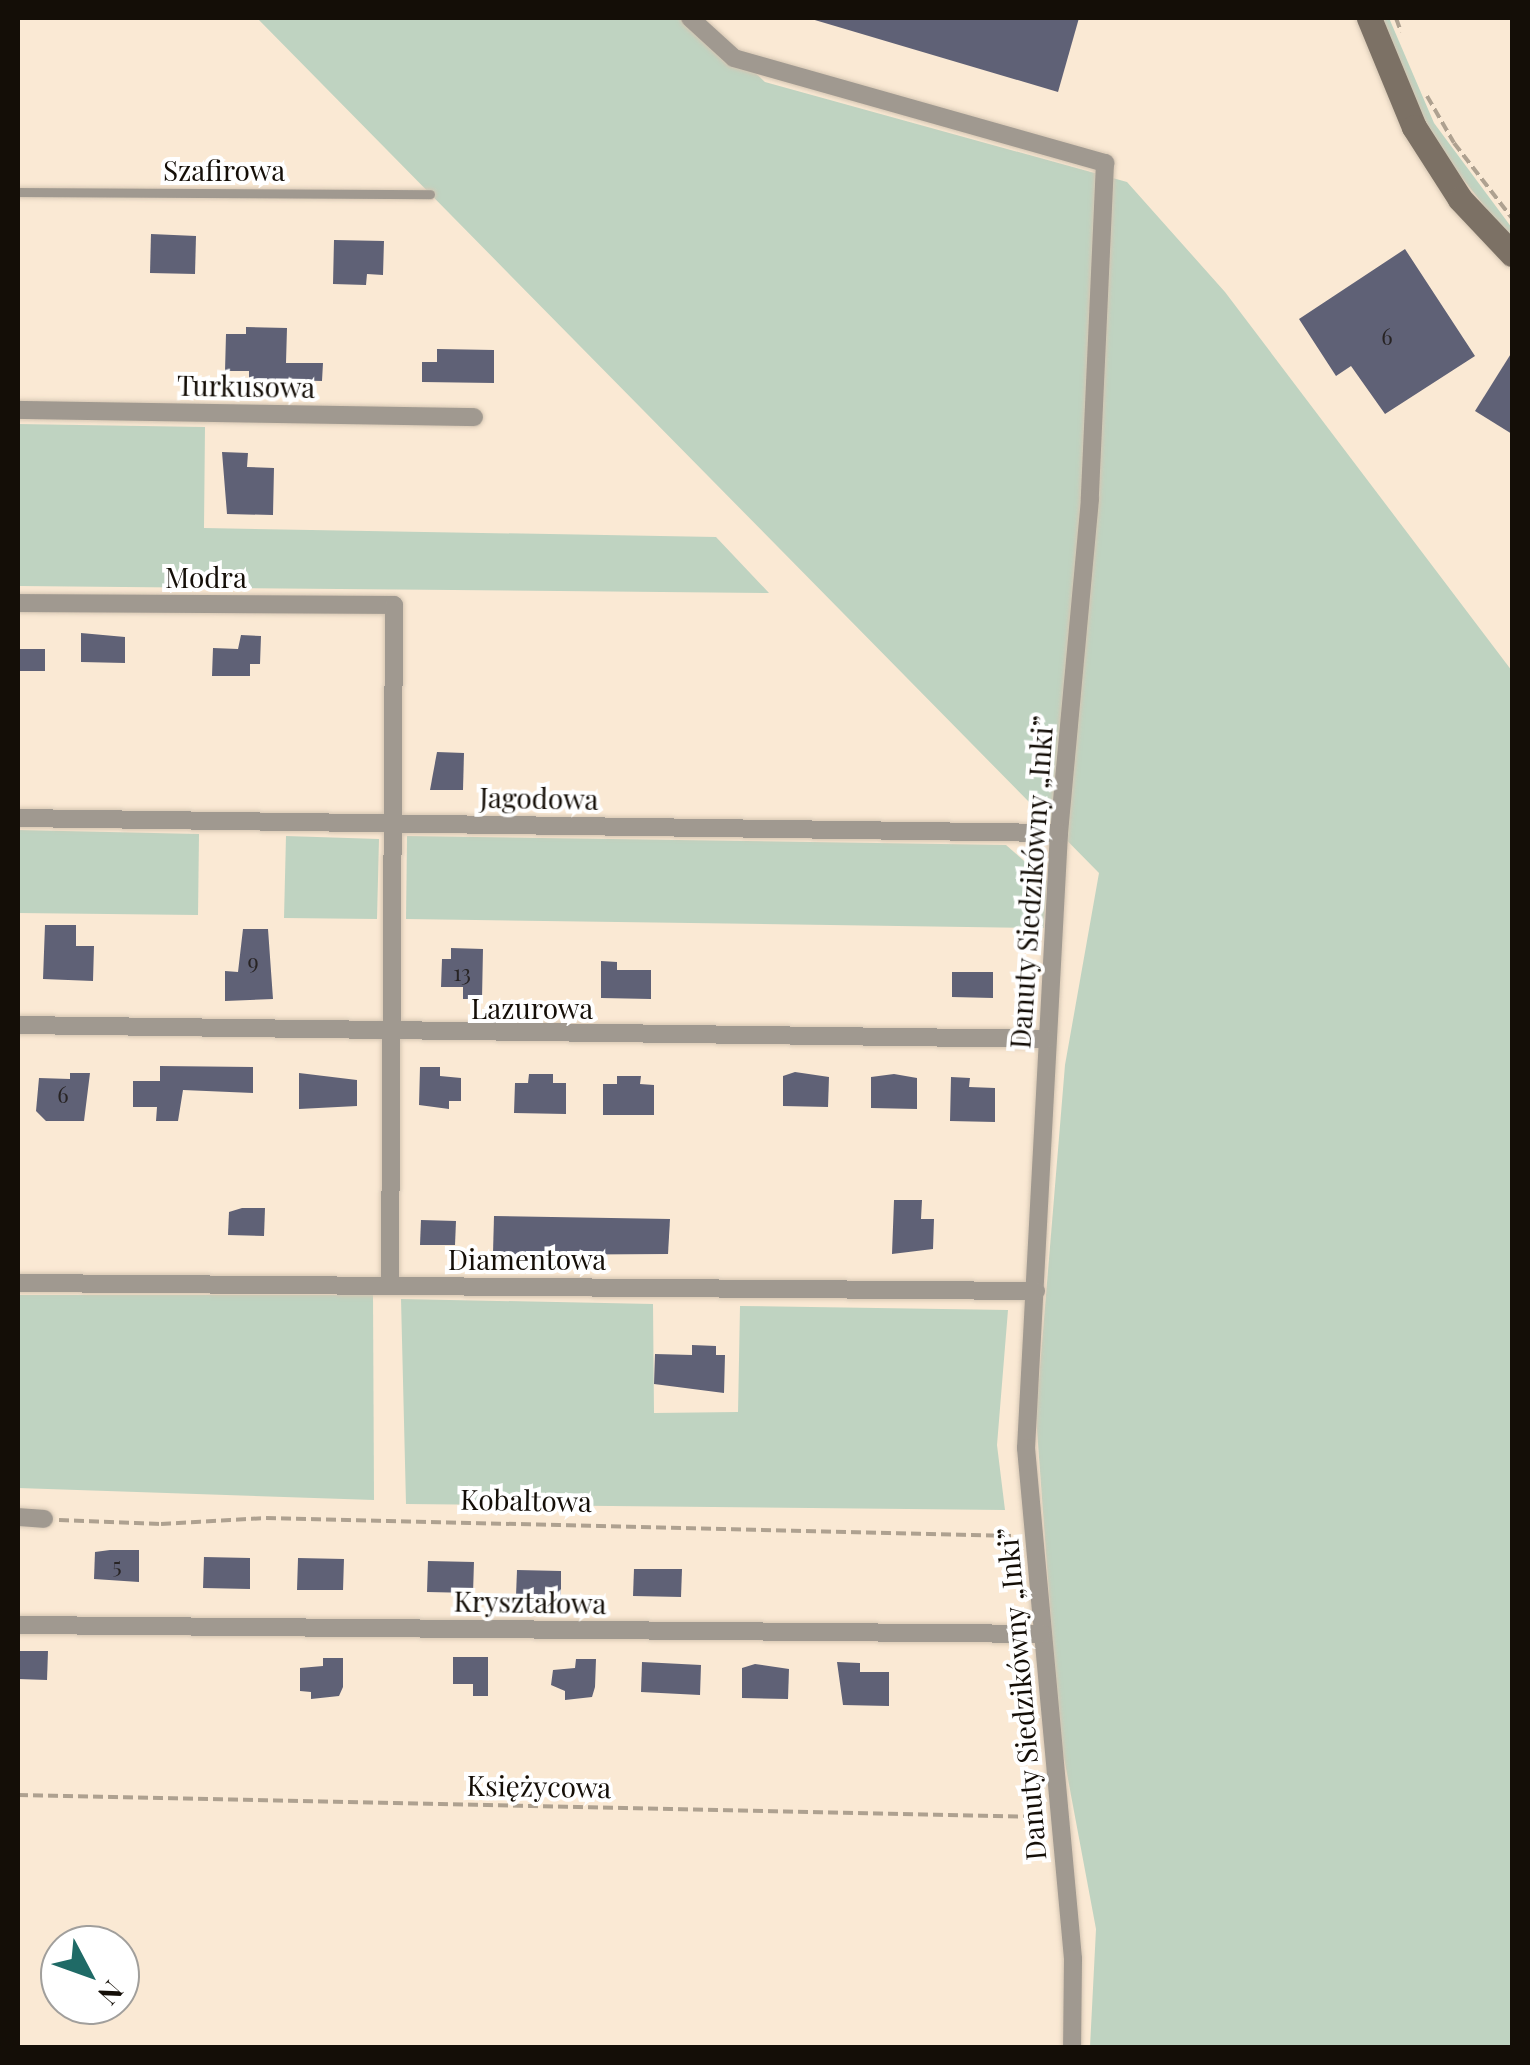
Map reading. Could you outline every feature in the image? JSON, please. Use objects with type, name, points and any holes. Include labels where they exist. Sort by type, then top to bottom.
[{"type":"street","name":"Danuty Siedzikówny „Inki”","points":[[690,18],[734,58],[1105,163],[1090,498],[1060,833],[1026,1448],[1073,1959],[1072,2048]]},
{"type":"street","points":[[1369,18],[1414,128],[1460,198],[1512,254]]},
{"type":"street","name":"Turkusowa","points":[[18,410],[474,416]]},
{"type":"street","name":"Modra","points":[[18,603],[394,605],[392,823]]},
{"type":"street","name":"Jagodowa","points":[[18,818],[1060,833]]},
{"type":"street","points":[[390,1286],[388,1034],[392,823]]},
{"type":"street","name":"Lazurowa","points":[[18,1025],[388,1034],[1047,1040]]},
{"type":"street","name":"Diamentowa","points":[[18,1283],[1036,1291]]},
{"type":"street","points":[[18,1517],[44,1519]]},
{"type":"street","name":"Kryształowa","points":[[18,1625],[1042,1634]]},
{"type":"lane","name":"Szafirowa","points":[[18,192],[430,194]]},
{"type":"path","points":[[1396,18],[1402,35]]},
{"type":"path","points":[[1421,82],[1454,143],[1512,218]]},
{"type":"path","name":"Kobaltowa","points":[[44,1519],[161,1524],[266,1518],[1033,1536]]},
{"type":"path","name":"Księżycowa","points":[[18,1795],[1060,1818]]},
{"type":"green space","points":[[257,18],[696,18],[765,82],[1127,182],[1225,292],[1512,671],[1512,2047],[1090,2047],[1096,1929],[1059,1731],[1036,1416],[1065,1065],[1099,873]]},
{"type":"green space","points":[[1378,18],[1389,18],[1434,123],[1512,228],[1512,241],[1433,141]]},
{"type":"green space","points":[[18,424],[205,427],[204,528],[716,537],[769,593],[18,586]]},
{"type":"green space","points":[[18,830],[199,834],[198,915],[18,913]]},
{"type":"green space","points":[[286,836],[379,839],[377,919],[284,918]]},
{"type":"green space","points":[[407,836],[1006,845],[1047,881],[1044,928],[406,919]]},
{"type":"green space","points":[[18,1295],[373,1295],[374,1500],[18,1488]]},
{"type":"green space","points":[[401,1299],[653,1304],[654,1413],[738,1412],[740,1306],[1008,1310],[997,1445],[1005,1510],[406,1504]]},
{"type":"building","points":[[808,18],[1079,18],[1058,92]]},
{"type":"building","points":[[151,234],[196,236],[195,274],[150,273]]},
{"type":"building","points":[[334,240],[384,241],[383,275],[367,274],[366,285],[333,284]]},
{"type":"building","points":[[1405,249],[1475,356],[1385,414],[1351,366],[1336,376],[1299,319]]},
{"type":"building","points":[[246,327],[287,328],[286,363],[323,363],[322,381],[249,379],[249,371],[225,371],[226,334],[246,334]]},
{"type":"building","points":[[437,349],[494,350],[494,383],[422,382],[422,362],[437,362]]},
{"type":"building","points":[[1512,352],[1512,434],[1475,411]]},
{"type":"building","points":[[222,452],[248,453],[247,467],[274,468],[273,515],[227,514]]},
{"type":"building","points":[[81,633],[125,637],[125,663],[81,662]]},
{"type":"building","points":[[241,635],[261,636],[260,664],[250,664],[250,676],[212,676],[213,648],[238,649]]},
{"type":"building","points":[[18,649],[45,649],[45,671],[18,671]]},
{"type":"building","points":[[437,752],[464,753],[463,790],[430,790]]},
{"type":"building","points":[[45,925],[76,925],[76,946],[94,946],[93,981],[43,979]]},
{"type":"building","points":[[243,929],[268,929],[273,999],[225,1001],[225,971],[238,972]]},
{"type":"building","points":[[451,948],[483,949],[482,999],[463,999],[463,987],[441,987],[442,959],[451,959]]},
{"type":"building","points":[[601,961],[617,962],[617,970],[651,970],[651,999],[601,998]]},
{"type":"building","points":[[952,972],[993,972],[993,998],[952,997]]},
{"type":"building","points":[[160,1066],[253,1067],[253,1093],[183,1090],[178,1121],[156,1121],[157,1107],[133,1107],[133,1081],[160,1081]]},
{"type":"building","points":[[420,1067],[440,1067],[440,1076],[461,1078],[461,1101],[449,1101],[449,1109],[419,1105]]},
{"type":"building","points":[[795,1072],[829,1077],[828,1107],[783,1106],[783,1076]]},
{"type":"building","points":[[70,1073],[90,1073],[84,1121],[46,1121],[36,1111],[39,1078],[70,1079]]},
{"type":"building","points":[[299,1073],[357,1080],[357,1106],[299,1109]]},
{"type":"building","points":[[529,1074],[553,1074],[553,1083],[566,1083],[566,1114],[514,1113],[515,1083],[528,1083]]},
{"type":"building","points":[[894,1074],[917,1078],[917,1109],[871,1108],[871,1077]]},
{"type":"building","points":[[617,1076],[641,1076],[640,1084],[654,1085],[654,1115],[603,1115],[603,1084],[617,1084]]},
{"type":"building","points":[[951,1077],[970,1078],[969,1087],[995,1088],[995,1122],[950,1121]]},
{"type":"building","points":[[894,1200],[922,1200],[921,1219],[934,1219],[933,1249],[892,1254]]},
{"type":"building","points":[[265,1208],[264,1236],[228,1235],[229,1212]]},
{"type":"building","points":[[494,1216],[670,1219],[668,1254],[493,1253]]},
{"type":"building","points":[[421,1220],[456,1221],[455,1245],[420,1245]]},
{"type":"building","points":[[692,1345],[716,1346],[716,1355],[725,1355],[724,1393],[654,1384],[655,1354],[692,1355]]},
{"type":"building","points":[[139,1550],[139,1582],[94,1579],[95,1552]]},
{"type":"building","points":[[204,1557],[250,1558],[250,1589],[203,1588]]},
{"type":"building","points":[[298,1558],[344,1559],[343,1590],[297,1590]]},
{"type":"building","points":[[428,1561],[474,1562],[473,1593],[427,1592]]},
{"type":"building","points":[[634,1569],[682,1569],[681,1597],[633,1596]]},
{"type":"building","points":[[517,1570],[561,1571],[561,1598],[516,1596]]},
{"type":"building","points":[[18,1651],[48,1651],[47,1680],[18,1679]]},
{"type":"building","points":[[453,1657],[488,1657],[488,1696],[473,1696],[473,1684],[453,1684]]},
{"type":"building","points":[[323,1658],[343,1658],[343,1687],[339,1696],[311,1699],[311,1692],[300,1691],[300,1668],[323,1666]]},
{"type":"building","points":[[576,1659],[596,1659],[595,1687],[592,1697],[565,1700],[565,1691],[551,1685],[553,1670],[575,1668]]},
{"type":"building","points":[[642,1662],[701,1665],[700,1695],[641,1692]]},
{"type":"building","points":[[837,1662],[860,1663],[860,1672],[889,1672],[889,1706],[843,1705]]},
{"type":"building","points":[[755,1664],[789,1669],[788,1699],[742,1698],[742,1668]]}]
